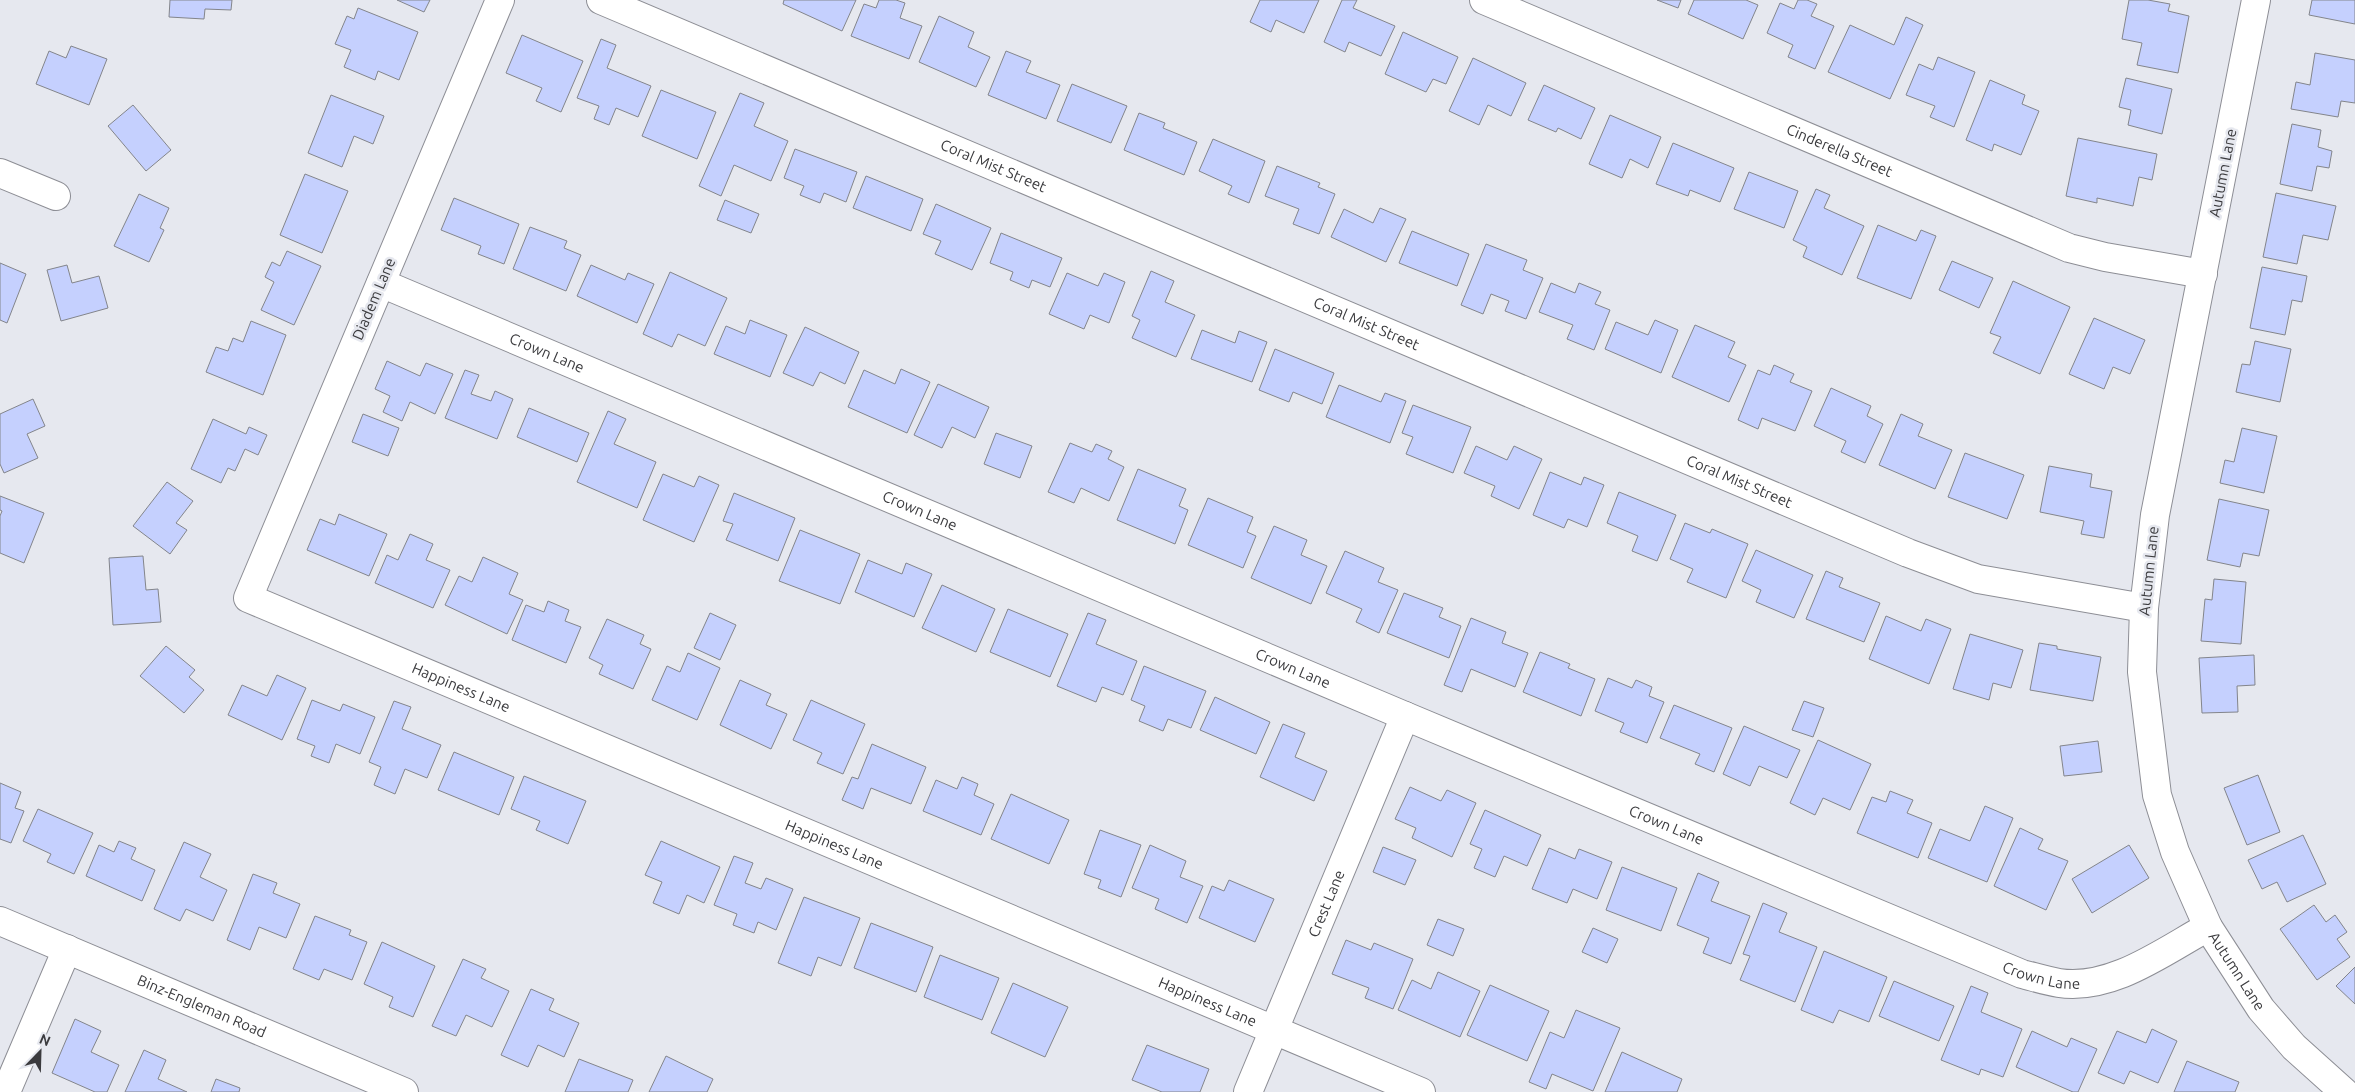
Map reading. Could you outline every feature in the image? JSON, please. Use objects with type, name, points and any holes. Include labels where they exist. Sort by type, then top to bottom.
[{"type":"street","name":"Diadem Lane","points":[[248,598],[500,0]]},
{"type":"street","name":"Coral Mist Street","points":[[601,0],[1908,553],[1978,579],[2144,608]]},
{"type":"street","name":"Cinderella Street","points":[[1484,0],[2068,248],[2105,257],[2203,274]]},
{"type":"street","name":"Autumn Lane","points":[[2256,0],[2155,515],[2144,608],[2142,672],[2156,795],[2175,852],[2208,927],[2262,1009],[2294,1047],[2344,1092]]},
{"type":"street","points":[[0,172],[56,196]]},
{"type":"street","name":"Crown Lane","points":[[381,283],[1405,716],[2022,974],[2061,983],[2100,981],[2133,968],[2208,927]]},
{"type":"street","name":"Happiness Lane","points":[[248,598],[1421,1092]]},
{"type":"street","name":"Crest Lane","points":[[1248,1092],[1405,716]]},
{"type":"street","name":"Binz-Engleman Road","points":[[0,921],[404,1092]]},
{"type":"street","points":[[6,1092],[68,949]]},
{"type":"building","points":[[170,0],[232,0],[231,10],[205,9],[204,19],[169,17]]},
{"type":"building","points":[[397,0],[430,0],[424,12]]},
{"type":"building","points":[[784,0],[856,0],[842,31],[783,4]]},
{"type":"building","points":[[879,0],[896,0],[905,3],[900,18],[922,26],[909,59],[851,36],[864,4],[876,8]]},
{"type":"building","points":[[1260,0],[1319,0],[1304,33],[1276,20],[1271,32],[1250,22]]},
{"type":"building","points":[[1342,0],[1357,0],[1353,8],[1395,26],[1381,56],[1349,42],[1345,52],[1324,42]]},
{"type":"building","points":[[1657,0],[1681,0],[1678,8]]},
{"type":"building","points":[[1694,0],[1746,0],[1758,5],[1743,39],[1688,14]]},
{"type":"building","points":[[1798,0],[1807,0],[1817,4],[1811,16],[1834,26],[1815,69],[1788,57],[1793,45],[1767,33],[1780,3],[1794,9]]},
{"type":"building","points":[[2129,0],[2148,0],[2170,4],[2168,11],[2189,16],[2178,73],[2137,65],[2142,43],[2122,39]]},
{"type":"building","points":[[2312,0],[2355,0],[2355,24],[2309,15]]},
{"type":"building","points":[[358,8],[418,32],[399,80],[378,71],[375,80],[344,67],[351,50],[335,44],[347,16],[354,19]]},
{"type":"building","points":[[939,16],[974,32],[968,47],[990,57],[976,87],[919,62]]},
{"type":"building","points":[[1906,17],[1923,25],[1890,99],[1828,72],[1850,25],[1894,45]]},
{"type":"building","points":[[1403,32],[1458,57],[1446,84],[1433,79],[1426,92],[1385,74]]},
{"type":"building","points":[[522,35],[583,61],[561,112],[536,101],[542,88],[506,73]]},
{"type":"building","points":[[601,39],[616,45],[607,68],[651,86],[638,117],[616,108],[609,125],[594,119],[599,106],[577,98]]},
{"type":"building","points":[[71,46],[107,59],[89,105],[36,84],[49,51],[66,58]]},
{"type":"building","points":[[1006,51],[1031,61],[1026,72],[1060,85],[1046,119],[988,95]]},
{"type":"building","points":[[2315,53],[2355,60],[2355,103],[2341,101],[2338,117],[2291,109],[2296,82],[2310,85]]},
{"type":"building","points":[[1938,57],[1975,72],[1954,127],[1930,117],[1935,106],[1906,95],[1919,64],[1933,70]]},
{"type":"building","points":[[1473,58],[1526,83],[1511,116],[1488,105],[1479,125],[1449,111]]},
{"type":"building","points":[[2126,78],[2172,89],[2162,134],[2128,125],[2131,110],[2119,107]]},
{"type":"building","points":[[1990,80],[2025,95],[2022,104],[2039,111],[2021,155],[1994,144],[1992,151],[1966,140]]},
{"type":"building","points":[[1072,84],[1127,106],[1111,143],[1057,121]]},
{"type":"building","points":[[1544,85],[1595,108],[1581,139],[1558,128],[1556,132],[1528,120]]},
{"type":"building","points":[[661,90],[716,112],[697,159],[642,136]]},
{"type":"building","points":[[740,93],[764,103],[754,126],[788,141],[771,181],[734,165],[721,196],[699,186]]},
{"type":"building","points":[[331,95],[384,116],[373,144],[354,136],[342,167],[308,153]]},
{"type":"building","points":[[133,105],[171,150],[146,171],[108,126]]},
{"type":"building","points":[[1139,113],[1165,123],[1163,128],[1197,142],[1184,175],[1124,150]]},
{"type":"building","points":[[1610,115],[1661,137],[1648,168],[1630,159],[1622,178],[1589,164]]},
{"type":"building","points":[[2292,124],[2321,130],[2318,147],[2332,151],[2329,168],[2317,166],[2312,191],[2280,184]]},
{"type":"building","points":[[2078,138],[2157,154],[2152,180],[2139,177],[2133,206],[2097,198],[2097,203],[2066,196]]},
{"type":"building","points":[[1213,139],[1265,161],[1249,203],[1228,194],[1232,186],[1199,171]]},
{"type":"building","points":[[1673,143],[1734,168],[1720,202],[1690,190],[1688,196],[1656,184]]},
{"type":"building","points":[[795,149],[857,172],[846,202],[824,193],[820,203],[800,195],[804,186],[784,178]]},
{"type":"building","points":[[1277,166],[1320,183],[1318,187],[1335,194],[1319,234],[1293,224],[1299,209],[1265,196]]},
{"type":"building","points":[[1749,172],[1798,191],[1784,228],[1734,209]]},
{"type":"building","points":[[305,174],[348,191],[322,253],[280,235]]},
{"type":"building","points":[[866,176],[923,199],[911,231],[853,208]]},
{"type":"building","points":[[1816,189],[1830,195],[1824,208],[1864,226],[1842,275],[1803,257],[1807,247],[1793,240]]},
{"type":"building","points":[[2276,193],[2336,206],[2328,240],[2303,235],[2297,264],[2263,257]]},
{"type":"building","points":[[139,194],[169,208],[160,228],[164,230],[149,262],[114,246]]},
{"type":"building","points":[[454,198],[519,224],[504,264],[478,254],[481,246],[441,230]]},
{"type":"building","points":[[725,200],[759,214],[751,233],[717,220]]},
{"type":"building","points":[[936,204],[991,228],[972,270],[935,254],[941,241],[923,234]]},
{"type":"building","points":[[1380,208],[1406,219],[1386,262],[1331,237],[1344,209],[1373,223]]},
{"type":"building","points":[[1878,225],[1916,241],[1921,230],[1936,236],[1911,299],[1857,278]]},
{"type":"building","points":[[530,227],[567,241],[564,248],[581,255],[566,291],[513,269]]},
{"type":"building","points":[[1412,231],[1469,254],[1457,286],[1399,263]]},
{"type":"building","points":[[1001,233],[1062,258],[1050,287],[1032,280],[1029,288],[1010,280],[1013,272],[990,263]]},
{"type":"building","points":[[1486,244],[1527,260],[1523,270],[1543,278],[1526,319],[1505,311],[1509,301],[1491,294],[1483,314],[1461,305]]},
{"type":"building","points":[[287,251],[321,266],[294,325],[261,310],[274,282],[265,277],[272,262],[280,266]]},
{"type":"building","points":[[1952,261],[1993,278],[1979,308],[1939,290]]},
{"type":"building","points":[[0,263],[26,274],[7,323],[0,320]]},
{"type":"building","points":[[67,265],[72,283],[99,276],[108,308],[61,321],[47,270]]},
{"type":"building","points":[[591,265],[625,280],[628,273],[654,284],[637,323],[577,296]]},
{"type":"building","points":[[2262,267],[2307,276],[2302,302],[2292,300],[2285,335],[2250,328]]},
{"type":"building","points":[[1151,271],[1174,281],[1165,302],[1195,315],[1176,357],[1132,338],[1140,320],[1132,316]]},
{"type":"building","points":[[670,272],[727,298],[705,346],[678,334],[672,347],[643,334]]},
{"type":"building","points":[[1067,273],[1098,286],[1104,273],[1125,282],[1109,323],[1090,315],[1084,329],[1049,314]]},
{"type":"building","points":[[2013,281],[2070,307],[2040,374],[1993,353],[2001,337],[1990,333]]},
{"type":"building","points":[[1551,283],[1575,293],[1579,283],[1601,292],[1595,304],[1610,310],[1594,350],[1567,339],[1573,325],[1539,312]]},
{"type":"building","points":[[2094,318],[2145,340],[2130,374],[2113,367],[2104,389],[2069,374]]},
{"type":"building","points":[[750,320],[787,335],[770,377],[714,354],[726,326],[745,334]]},
{"type":"building","points":[[1655,320],[1678,330],[1661,373],[1605,349],[1616,322],[1648,335]]},
{"type":"building","points":[[251,321],[286,335],[263,395],[206,372],[216,347],[228,351],[233,338],[243,342]]},
{"type":"building","points":[[1695,325],[1735,342],[1728,357],[1746,365],[1729,402],[1672,377]]},
{"type":"building","points":[[805,327],[859,352],[845,384],[820,372],[813,386],[783,373]]},
{"type":"building","points":[[1202,330],[1235,343],[1239,331],[1267,342],[1252,382],[1191,359]]},
{"type":"building","points":[[2255,341],[2291,349],[2280,402],[2236,392],[2242,364],[2250,365]]},
{"type":"building","points":[[1275,349],[1334,373],[1322,404],[1293,392],[1289,402],[1259,390]]},
{"type":"building","points":[[387,361],[420,376],[426,363],[453,374],[435,414],[410,402],[402,421],[383,412],[390,396],[375,389]]},
{"type":"building","points":[[1774,365],[1794,374],[1790,382],[1812,391],[1795,431],[1762,418],[1758,429],[1738,420],[1758,370],[1770,375]]},
{"type":"building","points":[[901,369],[930,382],[907,433],[848,407],[864,370],[895,384]]},
{"type":"building","points":[[465,370],[479,375],[471,394],[491,401],[495,391],[513,399],[497,439],[445,418]]},
{"type":"building","points":[[938,384],[989,407],[975,438],[952,427],[942,448],[914,435]]},
{"type":"building","points":[[1339,385],[1381,402],[1385,393],[1406,401],[1390,443],[1326,417]]},
{"type":"building","points":[[1831,388],[1871,406],[1867,416],[1883,424],[1865,463],[1841,452],[1846,441],[1814,426]]},
{"type":"building","points":[[33,399],[45,426],[27,434],[38,458],[4,473],[0,464],[0,414]]},
{"type":"building","points":[[1413,405],[1471,427],[1453,473],[1406,454],[1413,437],[1402,433]]},
{"type":"building","points":[[529,408],[589,433],[577,462],[517,437]]},
{"type":"building","points":[[608,411],[626,419],[614,444],[656,462],[637,508],[577,482]]},
{"type":"building","points":[[363,414],[399,428],[388,456],[352,442]]},
{"type":"building","points":[[1901,414],[1923,424],[1918,436],[1952,450],[1935,489],[1879,465]]},
{"type":"building","points":[[213,419],[246,434],[249,427],[267,435],[258,455],[245,449],[235,471],[228,468],[221,483],[191,469]]},
{"type":"building","points":[[2242,428],[2277,436],[2264,493],[2220,483],[2225,460],[2234,462]]},
{"type":"building","points":[[996,433],[1032,446],[1020,478],[984,464]]},
{"type":"building","points":[[1070,443],[1092,452],[1096,444],[1112,451],[1108,459],[1124,467],[1109,501],[1081,488],[1074,503],[1048,492]]},
{"type":"building","points":[[1476,446],[1507,460],[1514,446],[1542,459],[1519,509],[1491,496],[1495,486],[1464,473]]},
{"type":"building","points":[[1965,453],[2024,475],[2007,519],[1948,497]]},
{"type":"building","points":[[2049,466],[2092,474],[2090,487],[2112,491],[2104,538],[2081,534],[2084,521],[2040,512]]},
{"type":"building","points":[[1138,469],[1186,489],[1179,506],[1188,510],[1175,544],[1117,520]]},
{"type":"building","points":[[1550,472],[1581,485],[1584,477],[1604,485],[1587,527],[1568,519],[1564,528],[1533,515]]},
{"type":"building","points":[[663,474],[694,487],[699,476],[719,485],[694,542],[643,520]]},
{"type":"building","points":[[167,482],[193,501],[176,523],[187,530],[170,554],[133,526]]},
{"type":"building","points":[[1619,492],[1676,515],[1657,561],[1632,551],[1638,536],[1607,523]]},
{"type":"building","points":[[734,493],[795,518],[778,561],[726,540],[733,524],[723,521]]},
{"type":"building","points":[[0,496],[44,513],[24,563],[0,553],[0,516],[2,511],[0,510]]},
{"type":"building","points":[[1208,498],[1253,517],[1247,532],[1256,536],[1243,568],[1188,545]]},
{"type":"building","points":[[2219,499],[2269,510],[2259,556],[2243,553],[2240,567],[2207,560]]},
{"type":"building","points":[[339,514],[387,534],[369,576],[307,550],[320,519],[335,525]]},
{"type":"building","points":[[1685,523],[1710,533],[1712,529],[1748,544],[1726,598],[1687,582],[1693,569],[1670,559]]},
{"type":"building","points":[[1274,526],[1307,540],[1301,555],[1327,566],[1311,604],[1251,578]]},
{"type":"building","points":[[800,530],[860,554],[840,604],[779,581]]},
{"type":"building","points":[[410,534],[433,544],[426,560],[450,570],[433,608],[375,583],[387,555],[398,560]]},
{"type":"building","points":[[1756,550],[1813,575],[1794,618],[1756,602],[1761,590],[1742,581]]},
{"type":"building","points":[[1345,551],[1384,568],[1378,582],[1398,590],[1379,633],[1356,622],[1362,609],[1326,593]]},
{"type":"building","points":[[143,556],[146,590],[158,589],[161,622],[113,625],[109,558]]},
{"type":"building","points":[[483,557],[518,573],[509,594],[523,600],[507,634],[445,605],[459,576],[472,582]]},
{"type":"building","points":[[868,560],[902,574],[906,563],[932,574],[914,617],[855,592]]},
{"type":"building","points":[[1826,571],[1843,578],[1839,587],[1880,603],[1864,642],[1806,619]]},
{"type":"building","points":[[2214,579],[2246,582],[2241,644],[2201,641],[2205,599],[2212,600]]},
{"type":"building","points":[[942,585],[995,609],[976,652],[922,628]]},
{"type":"building","points":[[1404,593],[1443,608],[1439,617],[1461,626],[1449,658],[1387,633]]},
{"type":"building","points":[[548,601],[569,610],[565,621],[581,627],[566,663],[512,640],[526,605],[544,612]]},
{"type":"building","points":[[1008,609],[1068,634],[1050,677],[990,652]]},
{"type":"building","points":[[710,613],[736,625],[720,660],[694,648]]},
{"type":"building","points":[[1088,613],[1106,620],[1096,644],[1137,661],[1123,695],[1102,687],[1096,702],[1057,686]]},
{"type":"building","points":[[1886,616],[1921,631],[1926,619],[1951,629],[1929,684],[1869,659]]},
{"type":"building","points":[[1471,618],[1506,632],[1502,643],[1528,653],[1515,687],[1471,669],[1462,692],[1444,685]]},
{"type":"building","points":[[607,619],[644,635],[640,644],[651,649],[633,689],[599,674],[603,665],[589,658]]},
{"type":"building","points":[[1970,634],[2023,650],[2011,688],[1993,683],[1989,700],[1953,689]]},
{"type":"building","points":[[2039,643],[2057,646],[2057,649],[2101,657],[2093,701],[2030,690]]},
{"type":"building","points":[[166,646],[195,670],[189,677],[204,690],[184,713],[140,676]]},
{"type":"building","points":[[1540,652],[1570,664],[1568,668],[1595,679],[1581,716],[1523,692]]},
{"type":"building","points":[[688,653],[720,668],[697,720],[652,700],[667,666],[680,672]]},
{"type":"building","points":[[2254,655],[2255,685],[2237,686],[2238,712],[2202,713],[2199,658]]},
{"type":"building","points":[[1144,666],[1206,691],[1191,728],[1168,719],[1163,731],[1139,721],[1145,706],[1131,700]]},
{"type":"building","points":[[277,675],[306,688],[282,740],[228,715],[242,685],[267,696]]},
{"type":"building","points":[[1608,678],[1632,688],[1636,680],[1652,687],[1649,696],[1664,702],[1647,743],[1620,732],[1624,723],[1595,711]]},
{"type":"building","points":[[740,680],[771,694],[766,705],[787,714],[771,749],[720,725]]},
{"type":"building","points":[[1215,697],[1270,722],[1256,754],[1200,730]]},
{"type":"building","points":[[312,700],[340,711],[343,704],[375,717],[360,754],[336,744],[329,763],[311,756],[315,746],[297,739]]},
{"type":"building","points":[[811,700],[865,724],[843,774],[817,763],[822,753],[793,740]]},
{"type":"building","points":[[394,701],[411,707],[402,729],[441,745],[427,778],[405,769],[395,794],[374,785],[381,767],[369,762]]},
{"type":"building","points":[[1804,701],[1824,708],[1813,737],[1792,730]]},
{"type":"building","points":[[1674,705],[1732,728],[1714,772],[1695,764],[1700,754],[1660,738]]},
{"type":"building","points":[[1283,724],[1305,733],[1295,757],[1327,771],[1314,801],[1260,777]]},
{"type":"building","points":[[1744,726],[1800,750],[1787,778],[1759,766],[1750,786],[1723,774]]},
{"type":"building","points":[[1818,740],[1871,764],[1850,810],[1823,798],[1815,815],[1790,803]]},
{"type":"building","points":[[2098,741],[2102,772],[2064,776],[2060,746]]},
{"type":"building","points":[[872,744],[926,767],[911,804],[871,788],[863,809],[842,800],[852,777],[858,779]]},
{"type":"building","points":[[454,752],[514,777],[499,815],[438,790]]},
{"type":"building","points":[[2258,775],[2280,832],[2247,845],[2224,788]]},
{"type":"building","points":[[524,776],[586,801],[568,844],[536,830],[540,821],[511,809]]},
{"type":"building","points":[[962,777],[978,784],[974,795],[994,804],[981,835],[923,811],[936,780],[957,789]]},
{"type":"building","points":[[0,783],[21,792],[15,808],[24,811],[11,843],[0,839]]},
{"type":"building","points":[[1410,787],[1441,801],[1447,790],[1476,803],[1452,857],[1412,838],[1416,828],[1395,819]]},
{"type":"building","points":[[1890,791],[1913,800],[1907,813],[1932,823],[1918,858],[1857,833],[1872,797],[1886,802]]},
{"type":"building","points":[[1011,794],[1069,820],[1049,864],[991,839]]},
{"type":"building","points":[[1985,806],[2013,818],[1987,882],[1928,858],[1940,829],[1970,841]]},
{"type":"building","points":[[38,809],[93,833],[74,874],[47,862],[51,854],[23,841]]},
{"type":"building","points":[[1485,810],[1541,835],[1527,866],[1504,856],[1495,877],[1474,868],[1482,849],[1470,844]]},
{"type":"building","points":[[2020,828],[2043,839],[2038,849],[2068,861],[2046,910],[1994,886]]},
{"type":"building","points":[[1100,830],[1141,845],[1121,897],[1098,888],[1101,880],[1084,874]]},
{"type":"building","points":[[2303,835],[2326,884],[2287,902],[2277,882],[2262,889],[2248,860]]},
{"type":"building","points":[[119,841],[136,848],[131,859],[155,870],[142,901],[86,876],[99,845],[114,852]]},
{"type":"building","points":[[661,841],[720,867],[704,903],[687,895],[679,914],[653,903],[662,882],[645,875]]},
{"type":"building","points":[[184,842],[211,854],[200,877],[227,890],[213,921],[186,909],[180,921],[154,909]]},
{"type":"building","points":[[1150,845],[1186,861],[1180,877],[1203,886],[1187,923],[1155,909],[1159,899],[1132,888]]},
{"type":"building","points":[[2129,845],[2149,878],[2092,913],[2072,879]]},
{"type":"building","points":[[1383,847],[1416,860],[1405,885],[1373,872]]},
{"type":"building","points":[[1549,848],[1575,859],[1579,849],[1612,862],[1597,899],[1573,889],[1567,903],[1532,889]]},
{"type":"building","points":[[734,856],[753,863],[745,883],[761,889],[766,878],[793,889],[776,930],[758,922],[754,933],[733,925],[737,914],[714,905]]},
{"type":"building","points":[[1622,867],[1677,888],[1661,931],[1606,910]]},
{"type":"building","points":[[1698,873],[1719,882],[1711,901],[1750,916],[1731,964],[1703,953],[1709,938],[1677,925]]},
{"type":"building","points":[[253,874],[277,883],[273,893],[300,904],[286,938],[259,927],[250,950],[227,940]]},
{"type":"building","points":[[1229,880],[1274,899],[1255,942],[1199,918],[1212,886],[1224,891]]},
{"type":"building","points":[[804,897],[860,918],[841,966],[818,957],[811,976],[778,963]]},
{"type":"building","points":[[1763,903],[1787,913],[1779,932],[1817,947],[1795,1002],[1740,980],[1750,956],[1743,954]]},
{"type":"building","points":[[2314,905],[2326,922],[2335,915],[2347,932],[2337,939],[2350,957],[2317,980],[2280,929]]},
{"type":"building","points":[[315,916],[351,930],[349,935],[367,942],[352,980],[324,969],[319,980],[293,969]]},
{"type":"building","points":[[1438,919],[1464,929],[1453,956],[1427,945]]},
{"type":"building","points":[[871,923],[933,947],[916,992],[854,968]]},
{"type":"building","points":[[1593,928],[1618,939],[1607,963],[1582,952]]},
{"type":"building","points":[[1346,940],[1371,950],[1374,943],[1413,959],[1393,1009],[1365,998],[1369,988],[1332,974]]},
{"type":"building","points":[[382,942],[435,966],[413,1017],[389,1007],[393,997],[364,984]]},
{"type":"building","points":[[1824,951],[1887,977],[1869,1022],[1839,1010],[1833,1023],[1801,1010]]},
{"type":"building","points":[[940,955],[999,978],[982,1020],[924,997]]},
{"type":"building","points":[[463,959],[486,969],[481,978],[509,991],[492,1027],[466,1015],[456,1036],[432,1026]]},
{"type":"building","points":[[2355,967],[2355,1004],[2336,986]]},
{"type":"building","points":[[1438,972],[1480,991],[1460,1037],[1398,1010],[1412,980],[1431,989]]},
{"type":"building","points":[[1894,981],[1954,1006],[1939,1041],[1879,1016]]},
{"type":"building","points":[[1013,983],[1068,1007],[1045,1057],[991,1033]]},
{"type":"building","points":[[1490,985],[1549,1011],[1527,1061],[1467,1035]]},
{"type":"building","points":[[1971,986],[1988,993],[1981,1012],[2022,1029],[2003,1077],[1981,1069],[1979,1075],[1941,1060]]},
{"type":"building","points":[[531,989],[554,999],[549,1010],[579,1023],[564,1057],[538,1045],[528,1067],[501,1055]]},
{"type":"building","points":[[1576,1010],[1620,1028],[1593,1091],[1552,1074],[1546,1089],[1529,1082],[1550,1032],[1564,1038]]},
{"type":"building","points":[[75,1019],[101,1031],[91,1052],[119,1065],[107,1092],[95,1092],[52,1073]]},
{"type":"building","points":[[2152,1029],[2177,1041],[2158,1083],[2130,1071],[2124,1084],[2098,1073],[2117,1031],[2146,1043]]},
{"type":"building","points":[[2032,1031],[2067,1047],[2071,1038],[2097,1049],[2078,1092],[2073,1092],[2016,1067]]},
{"type":"building","points":[[1147,1045],[1209,1069],[1200,1092],[1162,1092],[1132,1080]]},
{"type":"building","points":[[144,1050],[166,1060],[158,1079],[187,1092],[125,1092]]},
{"type":"building","points":[[1622,1052],[1682,1079],[1677,1092],[1605,1092]]},
{"type":"building","points":[[666,1056],[713,1079],[707,1092],[649,1092]]},
{"type":"building","points":[[579,1059],[633,1080],[628,1092],[565,1092]]},
{"type":"building","points":[[2187,1061],[2239,1082],[2235,1092],[2174,1092]]},
{"type":"building","points":[[216,1079],[240,1088],[239,1092],[211,1092]]}]
